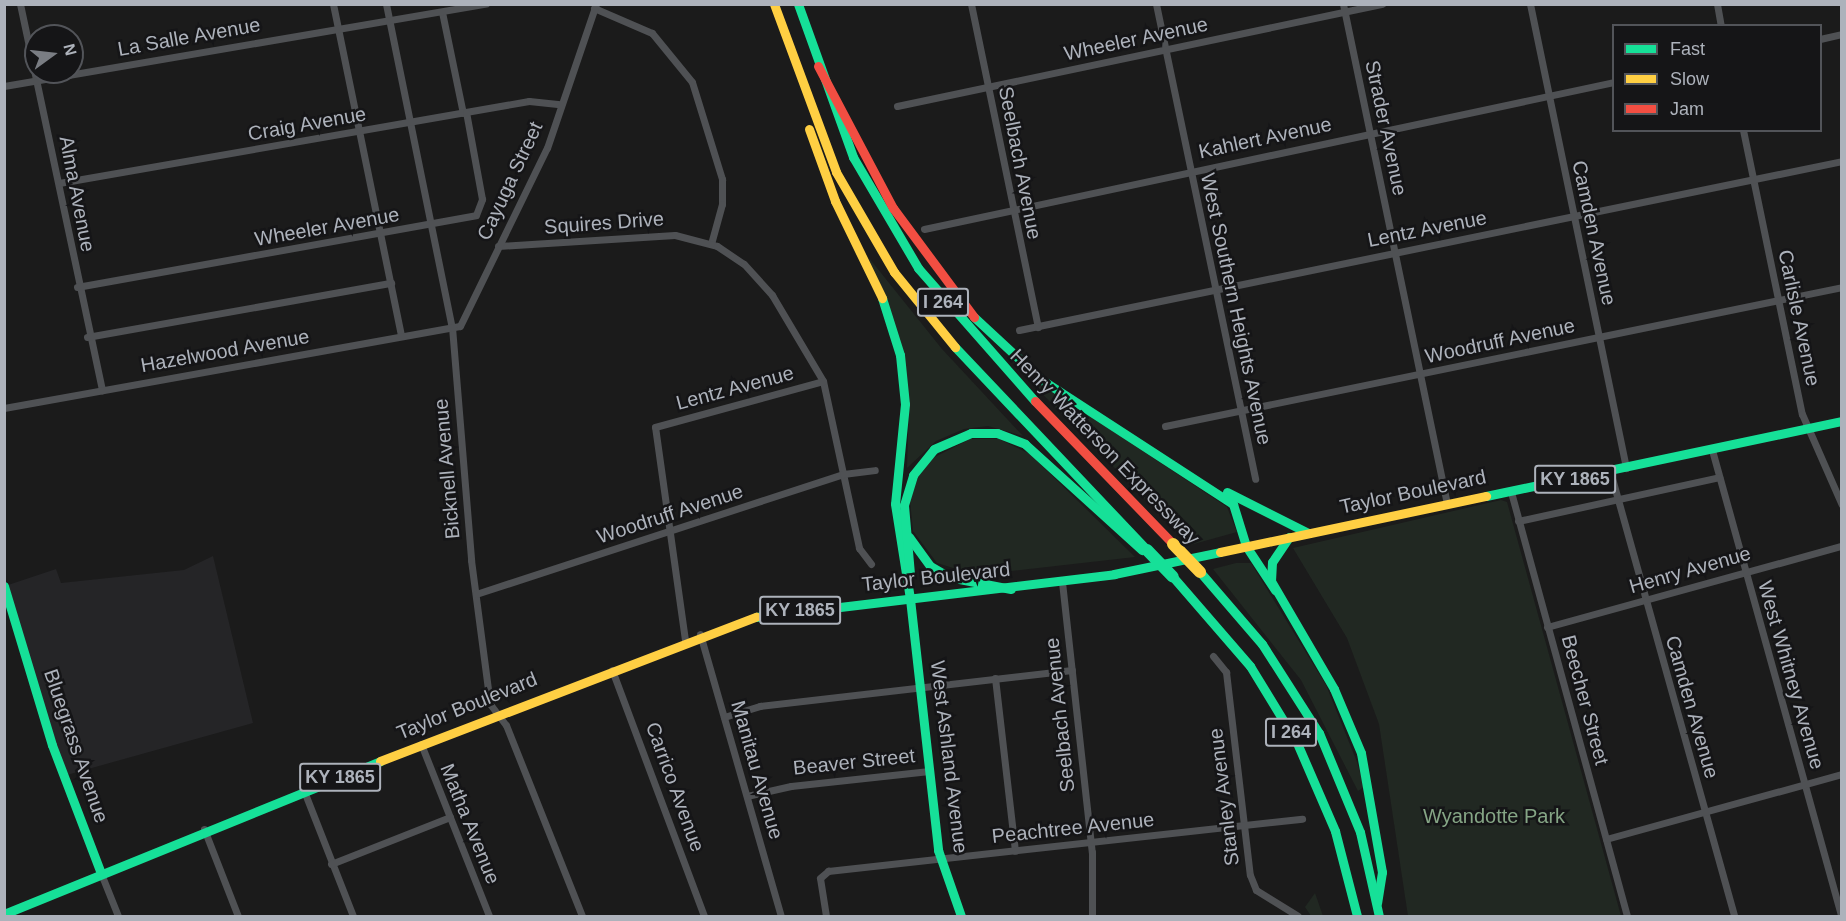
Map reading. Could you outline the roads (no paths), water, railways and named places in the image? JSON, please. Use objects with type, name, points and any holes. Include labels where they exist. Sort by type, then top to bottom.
[{"type":"main road","name":"Henry Watterson Expressway","points":[[774,4],[802,92],[859,215],[912,296],[960,356],[1173,577],[1250,666],[1297,743],[1335,831],[1357,916]]},
{"type":"main road","name":"Henry Watterson Expressway","points":[[798,4],[818,66],[870,191],[932,288],[994,360],[1200,572],[1262,644],[1318,734],[1352,807],[1379,916]]},
{"type":"main road","points":[[818,66],[909,235],[975,320],[1062,394],[1199,479],[1308,533]]},
{"type":"main road","points":[[802,92],[825,178],[886,306],[900,355],[905,404],[895,504],[910,599]]},
{"type":"main road","name":"Taylor Boulevard","points":[[4,914],[100,871],[204,829],[700,634],[754,615],[1062,582],[1510,492],[1842,421]]},
{"type":"main road","points":[[910,599],[906,532],[907,491],[923,460],[953,438],[989,432],[1032,449],[1136,550],[1147,550]]},
{"type":"main road","points":[[1199,479],[1238,511],[1246,546],[1334,689],[1361,753],[1382,872],[1377,903]]},
{"type":"main road","points":[[906,532],[919,554],[939,572],[1011,589]]},
{"type":"main road","points":[[1275,590],[1272,562],[1289,537]]},
{"type":"main road","name":"Bluegrass Avenue","points":[[4,586],[52,745],[100,871]]},
{"type":"main road","name":"West Ashland Avenue","points":[[910,599],[940,859],[962,916]]},
{"type":"street","name":"Alma Avenue","points":[[20,4],[24,24]]},
{"type":"street","points":[[333,4],[401,336]]},
{"type":"street","name":"Bicknell Avenue","points":[[387,4],[452,327],[476,594],[490,704],[498,714],[582,916]]},
{"type":"street","name":"La Salle Avenue","points":[[84,72],[337,27],[486,4]]},
{"type":"street","name":"Seelbach Avenue","points":[[971,4],[1011,207],[1038,327]]},
{"type":"street","name":"West Southern Heights Avenue","points":[[1156,4],[1255,479]]},
{"type":"street","name":"Wheeler Avenue","points":[[897,105],[1166,50],[1344,8],[1382,4]]},
{"type":"street","name":"Camden Avenue","points":[[1530,4],[1626,468]]},
{"type":"street","points":[[1717,4],[1721,24]]},
{"type":"street","points":[[595,6],[652,33],[692,82],[723,186],[711,244]]},
{"type":"street","name":"Cayuga Street","points":[[452,327],[465,319],[498,246],[547,148],[595,6]]},
{"type":"street","name":"Strader Avenue","points":[[1344,8],[1447,504]]},
{"type":"street","name":"Wheeler Avenue","points":[[77,287],[432,226],[476,215],[480,208],[464,112],[442,12]]},
{"type":"street","points":[[1822,39],[1842,34]]},
{"type":"street","name":"La Salle Avenue","points":[[4,86],[24,82]]},
{"type":"street","name":"Kahlert Avenue","points":[[924,229],[1011,207],[1612,82]]},
{"type":"street","name":"Alma Avenue","points":[[37,84],[59,183],[87,337],[102,390]]},
{"type":"street","name":"Craig Avenue","points":[[59,183],[543,99],[560,104]]},
{"type":"street","name":"Carlisle Avenue","points":[[1743,132],[1778,300],[1808,427],[1842,505]]},
{"type":"street","name":"Lentz Avenue","points":[[1019,330],[1842,160]]},
{"type":"street","name":"Squires Drive","points":[[498,246],[660,235],[711,244],[758,279],[824,381]]},
{"type":"street","points":[[87,337],[391,283]]},
{"type":"street","name":"Woodruff Avenue","points":[[1165,426],[1842,286]]},
{"type":"street","name":"Hazelwood Avenue","points":[[4,408],[452,327]]},
{"type":"street","points":[[824,381],[859,548],[871,564]]},
{"type":"street","name":"Lentz Avenue","points":[[667,532],[655,427],[824,381]]},
{"type":"street","name":"West Whitney Avenue","points":[[1712,450],[1841,916]]},
{"type":"street","name":"Woodruff Avenue","points":[[476,594],[843,474],[875,470]]},
{"type":"street","name":"Camden Avenue","points":[[1610,471],[1734,916]]},
{"type":"street","points":[[1518,521],[1617,497],[1719,477]]},
{"type":"street","name":"Beecher Street","points":[[1510,492],[1627,916]]},
{"type":"street","points":[[667,532],[685,640]]},
{"type":"street","name":"Henry Avenue","points":[[1547,627],[1842,546]]},
{"type":"street","name":"Seelbach Avenue","points":[[1062,582],[1091,842],[1092,916]]},
{"type":"street","name":"Manitau Avenue","points":[[700,634],[781,916]]},
{"type":"street","name":"Stanley Avenue","points":[[1213,656],[1226,672],[1243,825],[1257,890],[1298,916]]},
{"type":"street","name":"Carrico Avenue","points":[[612,670],[704,916]]},
{"type":"street","points":[[724,717],[760,706],[1072,670]]},
{"type":"street","points":[[995,678],[1015,851]]},
{"type":"street","name":"Matha Avenue","points":[[421,744],[489,916]]},
{"type":"street","name":"Beaver Street","points":[[747,796],[791,786],[929,771]]},
{"type":"street","points":[[1606,839],[1842,774]]},
{"type":"street","points":[[304,791],[352,916]]},
{"type":"street","points":[[331,864],[450,817]]},
{"type":"street","name":"Peachtree Avenue","points":[[826,916],[824,873],[1302,819]]},
{"type":"street","points":[[204,829],[238,916]]},
{"type":"street","name":"Bluegrass Avenue","points":[[100,871],[118,916]]},
{"type":"park label","name":"Wyandotte Park","points":[[1494,816]]}]
